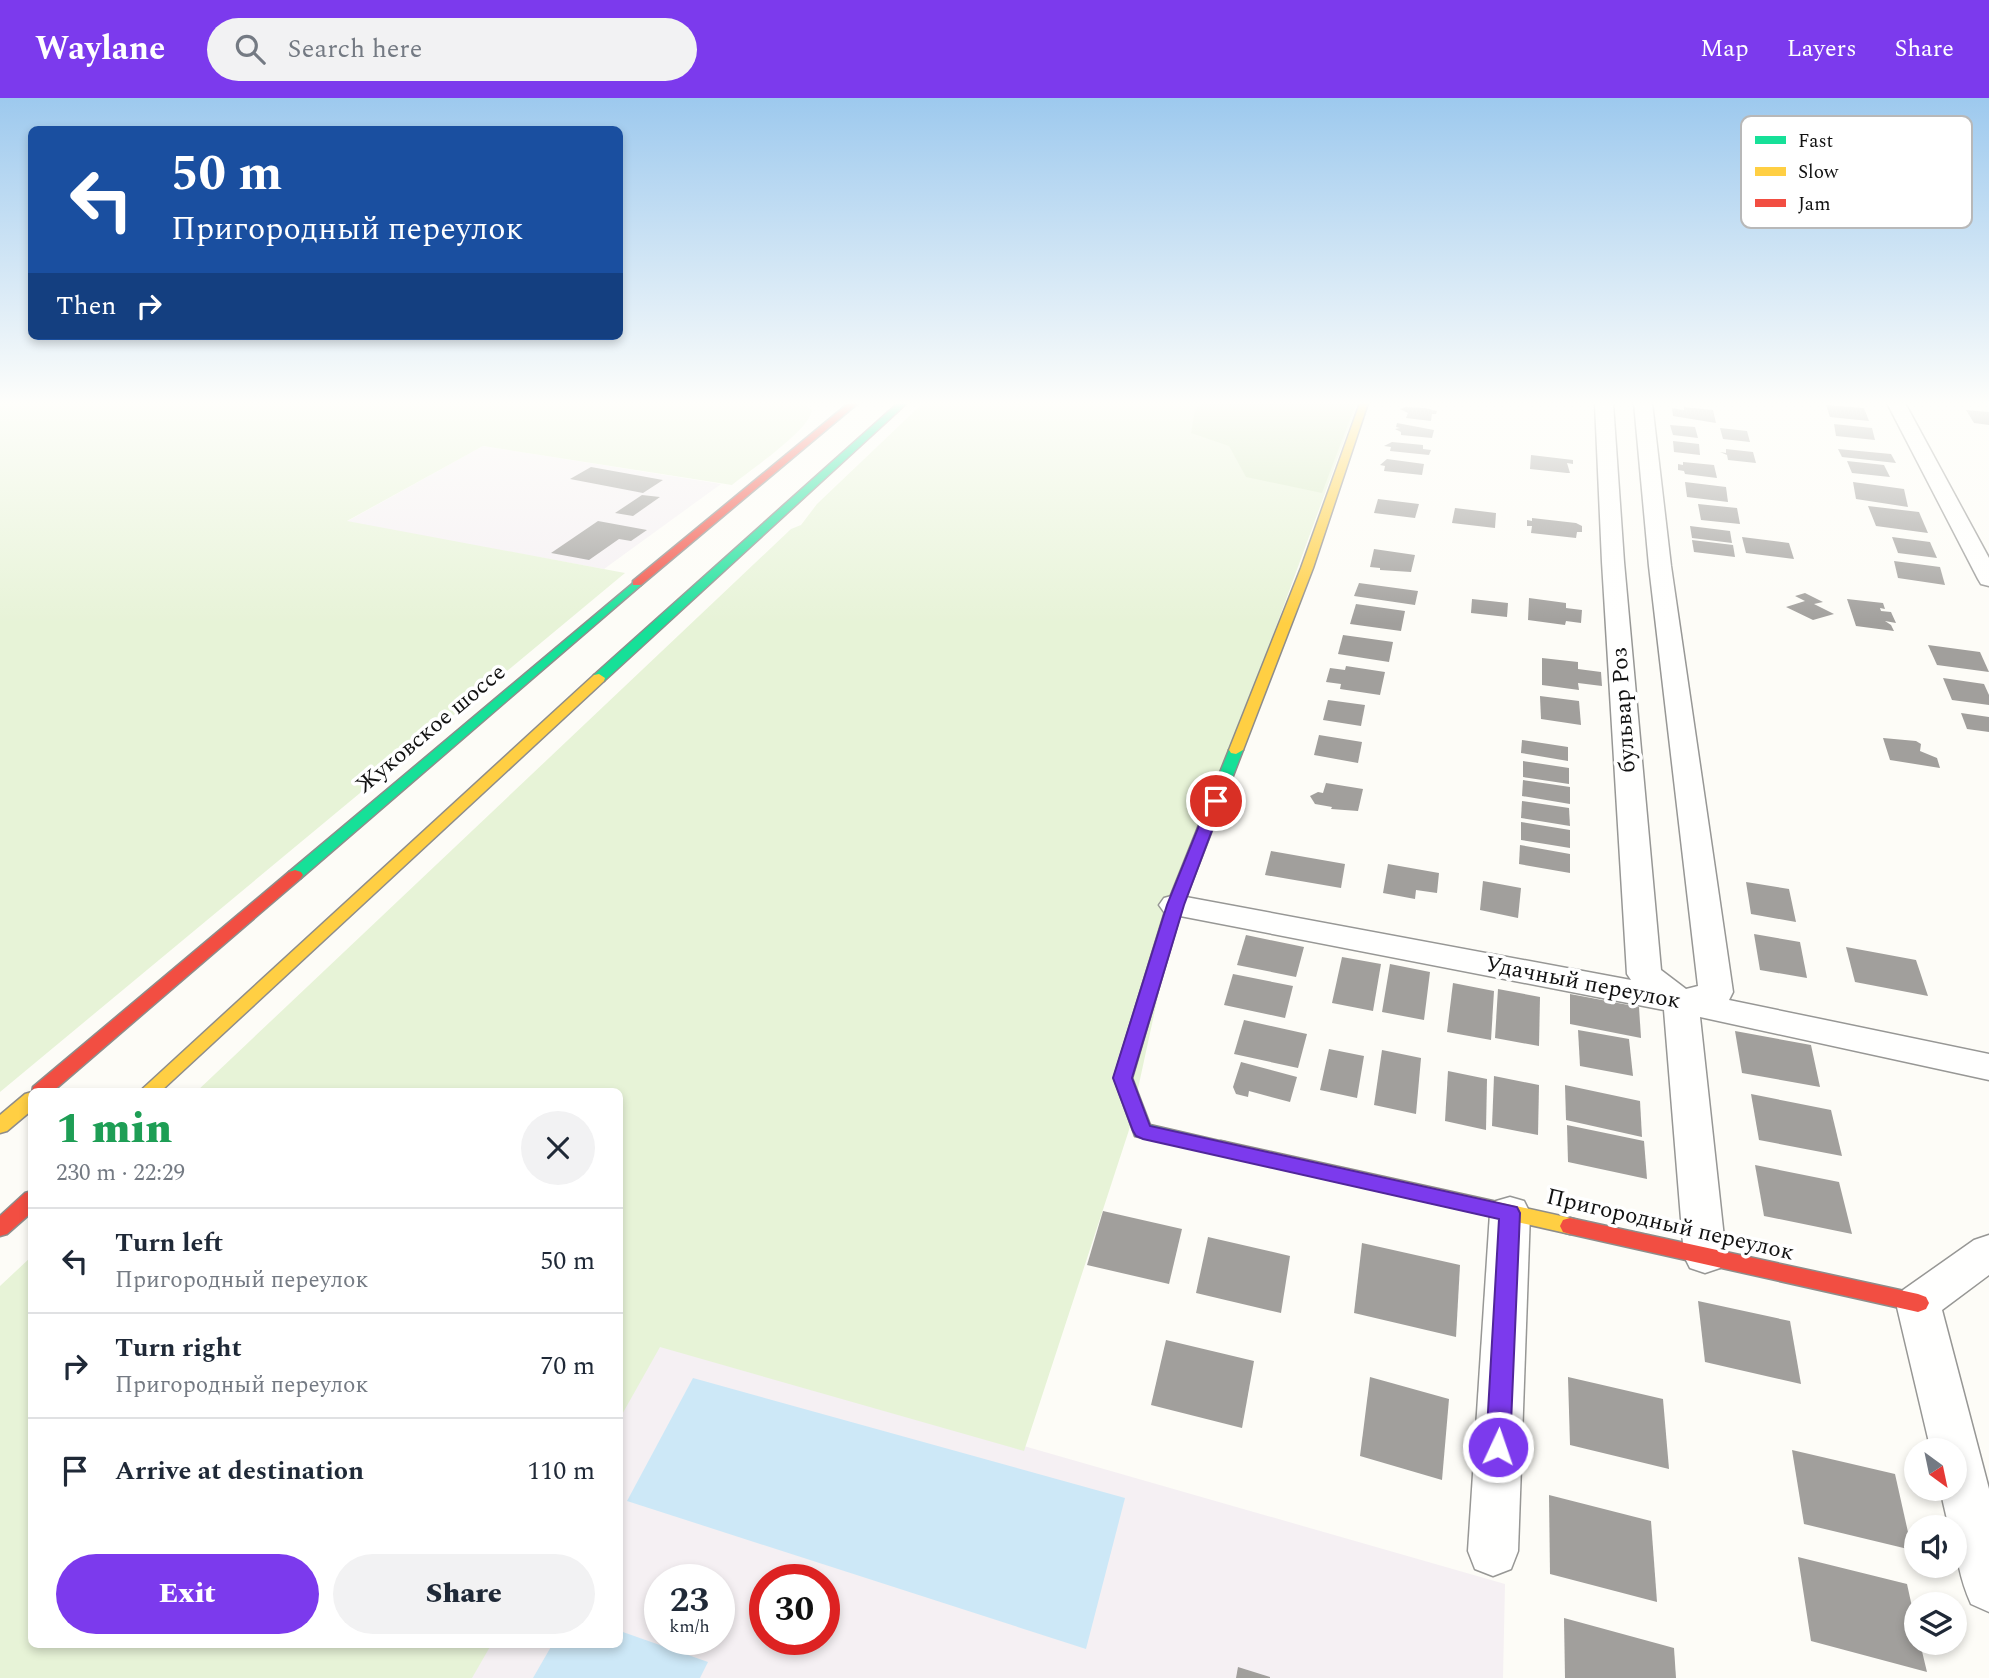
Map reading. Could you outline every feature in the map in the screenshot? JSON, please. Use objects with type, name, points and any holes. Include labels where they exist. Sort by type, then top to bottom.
[{"type":"main road","name":"Жуковское шоссе","points":[[45,1088],[764,477]]},
{"type":"main road","points":[[152,1088],[821,477]]},
{"type":"main road","name":"Пригородный переулок","points":[[1339,477],[1307,568],[1175,905],[1123,1078],[1143,1131],[1918,1303]]},
{"type":"main road","points":[[0,1126],[28,1102]]},
{"type":"main road","points":[[0,1228],[28,1203]]},
{"type":"street","name":"бульвар Роз","points":[[1608,477],[1644,974],[1681,1001]]},
{"type":"street","points":[[1651,477],[1716,992],[1681,1001],[1705,1256]]},
{"type":"street","points":[[1935,477],[1989,579]]},
{"type":"street","name":"Удачный переулок","points":[[1175,905],[1681,1001],[1989,1067]]},
{"type":"street","points":[[1493,1551],[1510,1213]]},
{"type":"street","points":[[1989,1252],[1918,1303],[1989,1586]]},
{"type":"shaded area","points":[[428,477],[675,477],[721,484],[604,569],[346,522]]},
{"type":"shaded area","points":[[658,1341],[1505,1584],[1503,1678],[463,1678],[480,1648],[623,1648],[623,1402]]},
{"type":"green space","points":[[0,477],[427,477],[347,521],[625,573],[0,1092]]},
{"type":"green space","points":[[679,477],[743,477],[732,485]]},
{"type":"green space","points":[[846,477],[1331,477],[1183,881],[1129,1130],[1024,1451],[660,1347],[623,1413],[623,1088],[200,1088],[791,529],[801,525],[817,504]]},
{"type":"green space","points":[[1246,477],[1328,477],[1322,493]]},
{"type":"green space","points":[[28,1260],[28,1648],[489,1648],[472,1678],[0,1678],[0,1286]]},
{"type":"water","points":[[693,1378],[1125,1498],[1086,1649],[840,1570],[840,1564],[822,1564],[627,1501]]},
{"type":"water","points":[[623,1632],[644,1639],[644,1655],[688,1655],[708,1662],[700,1678],[533,1678],[550,1648],[623,1648]]},
{"type":"building","points":[[574,477],[645,477],[663,480],[643,493],[570,479]]},
{"type":"building","points":[[1685,482],[1726,487],[1728,502],[1687,497]]},
{"type":"building","points":[[1853,482],[1904,489],[1908,507],[1856,499]]},
{"type":"building","points":[[642,495],[660,497],[633,516],[615,513]]},
{"type":"building","points":[[1378,499],[1419,504],[1415,518],[1374,513]]},
{"type":"building","points":[[1698,504],[1737,508],[1740,524],[1701,520]]},
{"type":"building","points":[[1868,506],[1919,512],[1928,533],[1876,526]]},
{"type":"building","points":[[1455,508],[1496,513],[1495,528],[1452,523]]},
{"type":"building","points":[[1532,518],[1576,523],[1582,526],[1582,532],[1577,532],[1576,538],[1531,533],[1532,526],[1527,526],[1527,520],[1532,521]]},
{"type":"building","points":[[598,521],[647,530],[631,541],[619,539],[589,560],[551,553]]},
{"type":"building","points":[[1690,526],[1730,531],[1732,543],[1692,538]]},
{"type":"building","points":[[1742,537],[1789,543],[1794,559],[1746,553]]},
{"type":"building","points":[[1892,537],[1930,542],[1937,558],[1898,553]]},
{"type":"building","points":[[1692,540],[1733,545],[1735,557],[1694,552]]},
{"type":"building","points":[[1374,549],[1415,555],[1411,572],[1370,567]]},
{"type":"building","points":[[1894,561],[1940,567],[1945,585],[1898,578]]},
{"type":"building","points":[[1359,583],[1418,591],[1415,605],[1354,596]]},
{"type":"building","points":[[1805,593],[1823,602],[1814,604],[1834,614],[1813,620],[1786,607],[1805,601],[1795,596]]},
{"type":"building","points":[[1529,598],[1566,603],[1566,608],[1582,610],[1581,623],[1566,621],[1565,625],[1528,620]]},
{"type":"building","points":[[1472,599],[1508,603],[1507,617],[1471,613]]},
{"type":"building","points":[[1847,599],[1883,603],[1885,609],[1880,608],[1881,611],[1891,612],[1896,623],[1885,621],[1894,631],[1856,626]]},
{"type":"building","points":[[1356,604],[1405,611],[1401,631],[1350,624]]},
{"type":"building","points":[[1343,635],[1393,642],[1389,662],[1338,654]]},
{"type":"building","points":[[1928,645],[1980,652],[1989,672],[1937,665]]},
{"type":"building","points":[[1542,658],[1578,662],[1578,669],[1601,672],[1602,686],[1578,683],[1579,690],[1542,685]]},
{"type":"building","points":[[1346,666],[1385,672],[1380,695],[1340,689],[1341,684],[1326,682],[1330,668],[1345,670]]},
{"type":"building","points":[[1943,678],[1984,684],[1989,695],[1989,705],[1952,700]]},
{"type":"building","points":[[1540,696],[1579,701],[1581,725],[1541,719]]},
{"type":"building","points":[[1328,700],[1365,705],[1361,726],[1323,720]]},
{"type":"building","points":[[1961,713],[1989,717],[1989,732],[1967,729]]},
{"type":"building","points":[[1319,735],[1362,742],[1358,763],[1314,755]]},
{"type":"building","points":[[1883,738],[1916,741],[1921,744],[1920,751],[1937,758],[1940,768],[1890,760]]},
{"type":"building","points":[[1522,740],[1568,747],[1568,761],[1521,753]]},
{"type":"building","points":[[1523,761],[1569,768],[1569,784],[1523,777]]},
{"type":"building","points":[[1523,780],[1570,787],[1570,804],[1522,796]]},
{"type":"building","points":[[1326,783],[1363,789],[1358,811],[1331,809],[1332,807],[1315,804],[1310,796],[1323,793]]},
{"type":"building","points":[[1522,801],[1569,808],[1570,826],[1521,818]]},
{"type":"building","points":[[1521,822],[1570,830],[1570,848],[1521,840]]},
{"type":"building","points":[[1520,845],[1570,854],[1570,873],[1519,864]]},
{"type":"building","points":[[1271,851],[1345,864],[1341,888],[1265,875]]},
{"type":"building","points":[[1388,864],[1439,873],[1437,893],[1416,890],[1415,899],[1383,893]]},
{"type":"building","points":[[1483,881],[1521,888],[1518,918],[1480,910]]},
{"type":"building","points":[[1746,882],[1789,889],[1796,922],[1751,914]]},
{"type":"building","points":[[1754,934],[1800,942],[1807,978],[1760,970]]},
{"type":"building","points":[[1246,935],[1304,947],[1296,977],[1237,965]]},
{"type":"building","points":[[1846,947],[1916,960],[1928,996],[1855,982]]},
{"type":"building","points":[[1342,957],[1381,964],[1373,1011],[1332,1003]]},
{"type":"building","points":[[1390,964],[1430,972],[1424,1020],[1382,1012]]},
{"type":"building","points":[[1233,974],[1293,986],[1285,1018],[1224,1005]]},
{"type":"building","points":[[1453,983],[1494,991],[1491,1040],[1447,1032]]},
{"type":"building","points":[[1498,989],[1540,997],[1539,1046],[1495,1038]]},
{"type":"building","points":[[1570,994],[1639,1007],[1641,1038],[1570,1024]]},
{"type":"building","points":[[1244,1020],[1307,1034],[1298,1068],[1234,1054]]},
{"type":"building","points":[[1578,1030],[1629,1039],[1633,1076],[1580,1066]]},
{"type":"building","points":[[1735,1031],[1811,1045],[1820,1087],[1742,1073]]},
{"type":"building","points":[[1329,1049],[1364,1056],[1357,1098],[1320,1090]]},
{"type":"building","points":[[1382,1050],[1421,1058],[1416,1114],[1374,1105]]},
{"type":"building","points":[[1241,1062],[1297,1077],[1290,1102],[1249,1091],[1248,1097],[1236,1094],[1233,1087]]},
{"type":"building","points":[[1448,1071],[1487,1079],[1486,1130],[1445,1121]]},
{"type":"building","points":[[1494,1076],[1539,1085],[1538,1135],[1492,1126]]},
{"type":"building","points":[[1565,1085],[1640,1101],[1642,1137],[1566,1120]]},
{"type":"building","points":[[1751,1094],[1831,1110],[1842,1156],[1759,1140]]},
{"type":"building","points":[[1567,1125],[1644,1141],[1647,1179],[1568,1162]]},
{"type":"building","points":[[1755,1165],[1839,1182],[1852,1234],[1764,1216]]},
{"type":"building","points":[[1103,1211],[1182,1229],[1169,1284],[1087,1265]]},
{"type":"building","points":[[1208,1237],[1290,1256],[1281,1313],[1196,1293]]},
{"type":"building","points":[[1362,1243],[1460,1265],[1456,1337],[1354,1313]]},
{"type":"building","points":[[1698,1301],[1790,1321],[1801,1384],[1705,1362]]},
{"type":"building","points":[[1166,1340],[1254,1361],[1242,1428],[1151,1405]]},
{"type":"building","points":[[1370,1377],[1449,1399],[1442,1480],[1360,1456]]},
{"type":"building","points":[[1568,1377],[1663,1399],[1669,1469],[1570,1445]]},
{"type":"building","points":[[1792,1450],[1895,1474],[1904,1515],[1904,1548],[1804,1524]]},
{"type":"building","points":[[1549,1495],[1651,1521],[1657,1602],[1550,1574]]},
{"type":"building","points":[[1798,1557],[1907,1584],[1909,1592],[1904,1592],[1904,1655],[1923,1655],[1927,1672],[1811,1641]]},
{"type":"building","points":[[1564,1618],[1674,1648],[1676,1678],[1565,1678]]},
{"type":"building","points":[[1238,1667],[1270,1677],[1270,1678],[1236,1678]]},
{"type":"traffic: fast","points":[[599,678],[821,477]]},
{"type":"traffic: fast","points":[[295,875],[637,583]]},
{"type":"traffic: fast","points":[[1221,1148],[1142,1131],[1123,1078],[1175,905],[1236,750]]},
{"type":"traffic: slow","points":[[1236,750],[1307,568],[1339,477]]},
{"type":"traffic: slow","points":[[152,1088],[599,678]]},
{"type":"traffic: slow","points":[[0,1126],[28,1102]]},
{"type":"traffic: slow","points":[[1221,1148],[1570,1226]]},
{"type":"traffic: jam","points":[[637,583],[765,477]]},
{"type":"traffic: jam","points":[[45,1088],[295,875]]},
{"type":"traffic: jam","points":[[0,1228],[28,1203]]},
{"type":"traffic: jam","points":[[1570,1226],[1918,1303]]},
{"type":"route","points":[[1216,801],[1175,905],[1123,1078],[1143,1131],[1510,1213],[1498,1447]]}]
